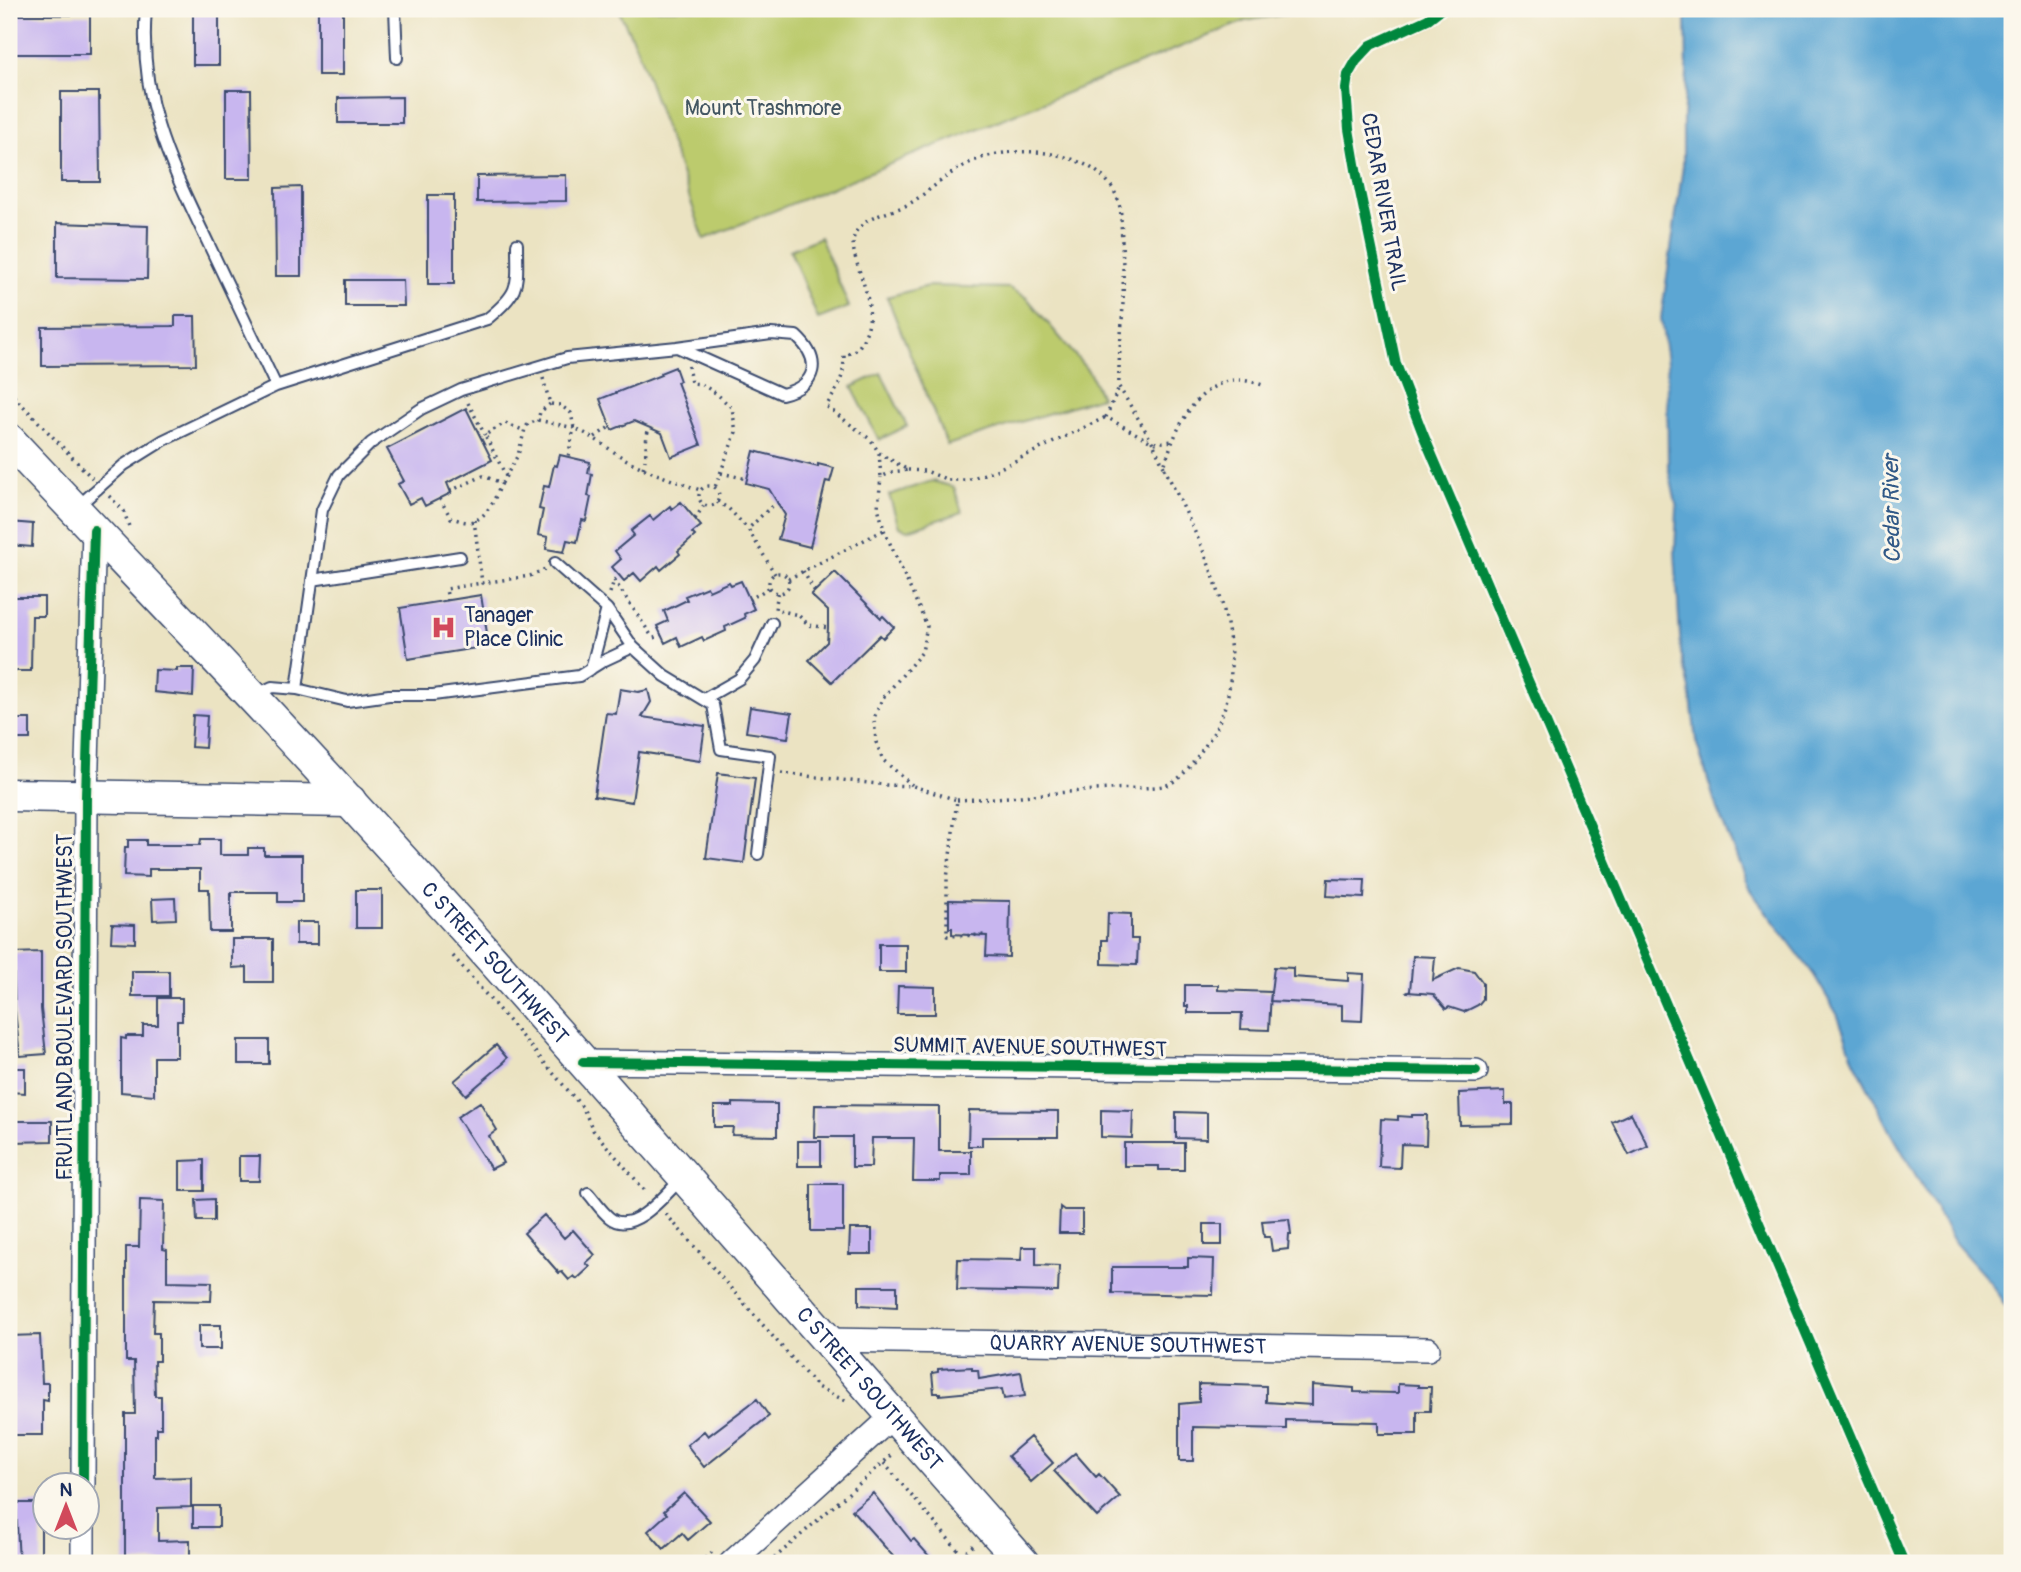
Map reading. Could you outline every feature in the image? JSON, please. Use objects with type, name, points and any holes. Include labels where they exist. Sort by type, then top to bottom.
[{"type":"main road","name":"C STREET SOUTHWEST","points":[[9,440],[350,801],[1023,1563]]},
{"type":"main road","points":[[9,795],[350,801]]},
{"type":"street","name":"FRUITLAND BOULEVARD SOUTHWEST","points":[[83,1470],[86,796],[84,520]]},
{"type":"street","name":"SUMMIT AVENUE SOUTHWEST","points":[[583,1062],[1476,1071]]},
{"type":"street","name":"QUARRY AVENUE SOUTHWEST","points":[[827,1340],[1428,1349]]},
{"type":"street","points":[[731,1563],[893,1416]]},
{"type":"street","points":[[83,1540],[83,1563]]},
{"type":"lane","points":[[146,9],[144,36],[150,99],[167,157],[276,386]]},
{"type":"lane","points":[[395,9],[397,58]]},
{"type":"lane","points":[[84,520],[100,486],[124,466],[164,440],[276,386],[487,319],[506,304],[517,288],[517,244]]},
{"type":"lane","points":[[297,689],[322,510],[339,475],[370,443],[421,409],[461,390],[567,358],[771,334],[796,336],[813,355],[813,369],[806,382],[796,391],[782,394],[677,347]]},
{"type":"lane","points":[[312,580],[460,557]]},
{"type":"lane","points":[[555,563],[607,609],[633,648],[664,676],[713,705],[721,749],[770,756],[758,854]]},
{"type":"lane","points":[[592,669],[607,609]]},
{"type":"lane","points":[[704,699],[739,679],[755,660],[772,623]]},
{"type":"lane","points":[[253,696],[272,687],[297,689],[347,701],[389,695],[433,695],[579,676],[633,648]]},
{"type":"lane","points":[[588,1193],[611,1220],[621,1223],[635,1220],[649,1211],[684,1177]]},
{"type":"path","points":[[881,477],[908,470],[926,471],[948,480],[967,480],[996,470],[1106,416],[1119,387],[1118,362],[1123,299],[1121,211],[1113,187],[1099,173],[1073,159],[1037,151],[1011,152],[977,159],[951,173],[911,203],[867,220],[855,232],[852,246],[870,301],[871,324],[860,346],[854,352],[844,355],[844,373],[838,389],[826,406],[871,440],[879,453],[881,477],[878,507],[884,530],[927,626],[922,652],[883,699],[874,718],[876,743],[883,760],[913,786]]},
{"type":"path","points":[[691,353],[687,369],[691,383],[701,384],[732,408],[736,432],[715,487]]},
{"type":"path","points":[[540,365],[550,404]]},
{"type":"path","points":[[1164,467],[1188,412],[1205,393],[1227,381],[1248,380],[1266,386]]},
{"type":"path","points":[[768,772],[913,786],[957,800],[1030,797],[1168,785],[1187,770],[1212,736],[1225,707],[1231,670],[1228,631],[1221,596],[1164,467],[1153,443],[1119,387]]},
{"type":"path","points":[[461,390],[506,476]]},
{"type":"path","points":[[9,391],[124,511]]},
{"type":"path","points":[[538,420],[540,412],[550,404],[560,405],[571,413],[574,428],[568,457]]},
{"type":"path","points":[[1106,416],[1153,443],[1173,442]]},
{"type":"path","points":[[440,499],[451,518],[468,522],[489,509],[518,454],[528,424],[538,420],[574,428],[594,437],[643,468],[700,490]]},
{"type":"path","points":[[485,435],[505,423],[524,432]]},
{"type":"path","points":[[594,437],[611,426]]},
{"type":"path","points":[[643,468],[648,453],[645,439],[649,428]]},
{"type":"path","points":[[879,453],[908,470]]},
{"type":"path","points":[[721,473],[747,480]]},
{"type":"path","points":[[450,491],[483,476],[502,483]]},
{"type":"path","points":[[700,490],[705,486],[715,487]]},
{"type":"path","points":[[700,490],[700,500],[704,505],[711,506],[720,496],[715,487]]},
{"type":"path","points":[[717,502],[729,508],[748,529],[775,574]]},
{"type":"path","points":[[748,529],[764,510],[778,503]]},
{"type":"path","points":[[695,519],[704,505]]},
{"type":"path","points":[[474,520],[482,583]]},
{"type":"path","points":[[788,579],[884,530]]},
{"type":"path","points":[[448,601],[446,589],[530,576],[555,563]]},
{"type":"path","points":[[803,571],[814,592]]},
{"type":"path","points":[[775,574],[784,574],[788,579],[787,589],[778,593],[770,587],[769,581],[775,574]]},
{"type":"path","points":[[614,580],[653,638]]},
{"type":"path","points":[[749,600],[770,587]]},
{"type":"path","points":[[778,593],[775,609],[798,615],[809,625],[828,628]]},
{"type":"path","points":[[957,800],[947,879],[947,936],[987,935]]},
{"type":"path","points":[[769,1563],[897,1451]]},
{"type":"path","points":[[884,1462],[962,1555],[992,1528]]},
{"type":"green space","name":"Mount Trashmore","points":[[618,9],[1305,11],[1245,21],[704,239],[637,48]]},
{"type":"green space","points":[[820,237],[849,307],[818,319],[790,250]]},
{"type":"green space","points":[[928,286],[1009,288],[1027,298],[1089,372],[1101,397],[947,445],[887,297]]},
{"type":"green space","points":[[881,373],[907,426],[879,440],[852,387]]},
{"type":"green space","points":[[932,481],[954,487],[962,512],[908,530],[899,527],[889,495]]},
{"type":"water","name":"Cedar River","points":[[1689,9],[2012,9],[2012,1316],[1990,1282],[1955,1243],[1892,1134],[1854,1060],[1837,1014],[1814,975],[1750,890],[1717,809],[1696,741],[1690,689],[1681,653],[1675,551],[1677,507],[1668,467],[1667,363],[1661,318],[1683,166],[1683,117],[1687,74],[1686,20]]},
{"type":"building","points":[[193,9],[219,9],[219,65],[193,65]]},
{"type":"building","points":[[318,9],[343,9],[343,75],[318,75]]},
{"type":"building","points":[[9,15],[90,15],[90,54],[9,54]]},
{"type":"building","points":[[226,90],[251,90],[252,179],[226,179]]},
{"type":"building","points":[[61,92],[99,92],[100,182],[61,182]]},
{"type":"building","points":[[402,97],[402,123],[338,123],[338,98]]},
{"type":"building","points":[[566,175],[566,201],[477,202],[477,176]]},
{"type":"building","points":[[301,187],[301,276],[276,276],[275,188]]},
{"type":"building","points":[[428,195],[454,195],[454,284],[428,284]]},
{"type":"building","points":[[57,223],[148,226],[147,279],[57,278]]},
{"type":"building","points":[[345,280],[403,280],[404,306],[345,306]]},
{"type":"building","points":[[175,316],[195,316],[196,365],[42,366],[42,327],[175,326]]},
{"type":"building","points":[[675,367],[680,381],[677,382],[701,445],[671,457],[662,433],[634,421],[612,430],[600,399]]},
{"type":"building","points":[[466,408],[492,460],[447,483],[451,493],[425,506],[421,498],[409,504],[398,484],[404,481],[387,449]]},
{"type":"building","points":[[754,451],[818,467],[818,464],[834,468],[830,482],[826,481],[810,547],[778,539],[785,515],[769,489],[746,483]]},
{"type":"building","points":[[560,455],[590,462],[588,473],[592,474],[586,521],[582,520],[577,542],[567,540],[564,552],[546,549],[548,537],[538,535],[543,510],[539,509],[544,486],[549,487],[554,465],[557,466]]},
{"type":"building","points":[[681,502],[701,526],[692,533],[695,536],[678,551],[680,554],[661,570],[658,566],[641,581],[634,573],[624,581],[612,567],[621,559],[615,551],[634,535],[631,531],[650,516],[653,520],[670,506],[672,509]]},
{"type":"building","points":[[9,522],[33,524],[32,547],[9,545]]},
{"type":"building","points":[[835,572],[881,618],[883,616],[894,627],[883,638],[880,635],[832,682],[809,660],[827,642],[828,628],[828,611],[811,595]]},
{"type":"building","points":[[741,581],[754,609],[744,614],[745,618],[704,641],[702,637],[681,647],[677,637],[665,643],[657,626],[668,621],[664,611],[687,600],[685,596],[707,587],[709,591],[729,582],[731,585]]},
{"type":"building","name":"Tanager Place Clinic","points":[[481,595],[489,646],[408,659],[400,608]]},
{"type":"building","points":[[9,597],[44,597],[44,616],[32,616],[31,671],[9,671]]},
{"type":"building","points":[[177,668],[194,668],[193,696],[154,692],[155,670],[177,671]]},
{"type":"building","points":[[620,689],[638,692],[648,690],[651,702],[642,717],[705,726],[700,761],[639,752],[632,802],[594,796],[606,713],[616,714]]},
{"type":"building","points":[[750,707],[792,713],[788,738],[746,732]]},
{"type":"building","points":[[193,715],[207,716],[205,748],[191,747]]},
{"type":"building","points":[[14,719],[30,719],[30,739],[14,739]]},
{"type":"building","points":[[718,773],[755,778],[744,863],[706,858]]},
{"type":"building","points":[[201,839],[220,839],[220,855],[248,855],[248,848],[264,848],[264,855],[302,855],[302,902],[278,902],[278,892],[231,892],[231,932],[210,932],[209,889],[200,889],[200,869],[149,869],[149,877],[124,876],[125,847],[128,847],[128,840],[146,840],[146,845],[200,845]]},
{"type":"building","points":[[1328,879],[1365,880],[1364,898],[1327,896]]},
{"type":"building","points":[[356,890],[382,890],[382,928],[356,928]]},
{"type":"building","points":[[175,898],[176,919],[153,920],[152,899]]},
{"type":"building","points":[[949,900],[1010,901],[1009,957],[986,956],[987,936],[952,934],[952,928],[949,928]]},
{"type":"building","points":[[1108,913],[1131,914],[1131,939],[1138,939],[1137,965],[1102,964],[1102,940],[1107,940]]},
{"type":"building","points":[[296,922],[318,922],[318,944],[296,944]]},
{"type":"building","points":[[112,924],[135,925],[135,943],[111,942]]},
{"type":"building","points":[[232,939],[273,939],[273,982],[247,982],[247,967],[232,968]]},
{"type":"building","points":[[879,944],[906,944],[906,972],[879,972]]},
{"type":"building","points":[[41,952],[41,1009],[46,1054],[20,1056],[13,953]]},
{"type":"building","points":[[1413,956],[1435,957],[1433,980],[1459,968],[1474,971],[1483,983],[1483,999],[1478,1005],[1464,1012],[1449,1007],[1446,1009],[1433,994],[1408,992]]},
{"type":"building","points":[[1274,967],[1293,968],[1293,977],[1348,981],[1348,973],[1364,974],[1362,1021],[1342,1020],[1342,1005],[1270,1001]]},
{"type":"building","points":[[132,971],[169,971],[169,996],[132,996]]},
{"type":"building","points":[[1185,985],[1218,985],[1218,990],[1271,992],[1269,1030],[1241,1029],[1242,1013],[1188,1013],[1188,1006],[1185,1006]]},
{"type":"building","points":[[898,986],[935,987],[935,1014],[897,1014]]},
{"type":"building","points":[[158,998],[182,998],[182,1021],[177,1021],[177,1057],[154,1057],[154,1095],[121,1092],[121,1038],[143,1036],[143,1025],[158,1025]]},
{"type":"building","points":[[238,1040],[269,1040],[269,1064],[238,1064]]},
{"type":"building","points":[[496,1045],[507,1058],[504,1063],[466,1095],[454,1081]]},
{"type":"building","points":[[9,1068],[25,1068],[25,1093],[9,1092]]},
{"type":"building","points":[[1505,1091],[1505,1104],[1513,1104],[1513,1124],[1460,1125],[1459,1093]]},
{"type":"building","points":[[480,1102],[497,1130],[489,1136],[503,1163],[491,1169],[457,1117]]},
{"type":"building","points":[[733,1103],[777,1104],[777,1136],[732,1135],[733,1127],[714,1127],[714,1106],[733,1106]]},
{"type":"building","points":[[815,1105],[939,1106],[939,1151],[971,1151],[971,1175],[940,1175],[940,1181],[913,1181],[914,1138],[872,1138],[871,1167],[852,1167],[852,1137],[814,1137]]},
{"type":"building","points":[[969,1110],[1058,1111],[1058,1137],[982,1137],[982,1146],[968,1146]]},
{"type":"building","points":[[1101,1110],[1133,1111],[1132,1138],[1101,1137]]},
{"type":"building","points":[[1176,1112],[1207,1113],[1207,1139],[1176,1138]]},
{"type":"building","points":[[1631,1113],[1648,1146],[1629,1155],[1612,1122]]},
{"type":"building","points":[[1427,1115],[1426,1145],[1401,1144],[1400,1168],[1379,1167],[1381,1119],[1398,1120],[1398,1116]]},
{"type":"building","points":[[13,1121],[52,1121],[52,1141],[13,1142]]},
{"type":"building","points":[[798,1141],[821,1141],[821,1166],[798,1166]]},
{"type":"building","points":[[1124,1143],[1184,1143],[1184,1170],[1159,1170],[1159,1166],[1124,1166]]},
{"type":"building","points":[[239,1156],[260,1156],[259,1181],[239,1181]]},
{"type":"building","points":[[204,1160],[204,1191],[180,1191],[180,1161]]},
{"type":"building","points":[[811,1184],[843,1184],[843,1231],[811,1231]]},
{"type":"building","points":[[214,1199],[214,1221],[197,1221],[196,1200]]},
{"type":"building","points":[[140,1200],[164,1201],[163,1249],[167,1250],[167,1281],[212,1282],[211,1301],[154,1300],[153,1333],[159,1333],[159,1361],[154,1361],[155,1396],[161,1396],[161,1428],[157,1428],[155,1435],[155,1478],[191,1477],[191,1507],[158,1508],[158,1541],[190,1540],[190,1561],[125,1563],[125,1414],[135,1414],[134,1361],[126,1361],[126,1247],[139,1247]]},
{"type":"building","points":[[1060,1207],[1064,1210],[1082,1210],[1082,1233],[1059,1233]]},
{"type":"building","points":[[544,1215],[564,1238],[573,1230],[595,1255],[586,1263],[590,1267],[577,1279],[574,1276],[569,1280],[562,1272],[559,1273],[524,1233]]},
{"type":"building","points":[[1289,1219],[1291,1234],[1288,1249],[1272,1251],[1270,1237],[1264,1237],[1262,1221]]},
{"type":"building","points":[[1204,1224],[1222,1224],[1222,1245],[1204,1245]]},
{"type":"building","points":[[850,1229],[872,1229],[872,1254],[849,1254]]},
{"type":"building","points":[[1022,1247],[1036,1247],[1036,1265],[1059,1266],[1058,1292],[957,1290],[958,1259],[1021,1260]]},
{"type":"building","points":[[1188,1258],[1214,1259],[1213,1295],[1112,1293],[1112,1267],[1188,1267]]},
{"type":"building","points":[[859,1286],[897,1286],[897,1307],[859,1305]]},
{"type":"building","points":[[199,1325],[221,1325],[221,1349],[199,1349]]},
{"type":"building","points":[[40,1335],[42,1383],[48,1383],[48,1401],[43,1400],[43,1435],[9,1435],[9,1336]]},
{"type":"building","points":[[972,1367],[972,1370],[978,1370],[979,1379],[1021,1372],[1025,1396],[1004,1399],[1002,1389],[940,1395],[934,1393],[932,1373],[938,1372],[938,1369]]},
{"type":"building","points":[[1199,1384],[1266,1386],[1266,1402],[1312,1405],[1312,1385],[1354,1388],[1354,1392],[1398,1393],[1398,1384],[1418,1385],[1431,1387],[1430,1411],[1417,1411],[1417,1434],[1379,1434],[1379,1422],[1286,1420],[1286,1429],[1193,1427],[1193,1461],[1179,1461],[1179,1404],[1199,1402]]},
{"type":"building","points":[[757,1399],[769,1416],[704,1467],[687,1445],[704,1431],[708,1436]]},
{"type":"building","points":[[1030,1437],[1053,1463],[1031,1482],[1008,1456]]},
{"type":"building","points":[[1075,1453],[1096,1477],[1099,1474],[1120,1497],[1097,1517],[1054,1471]]},
{"type":"building","points":[[684,1493],[710,1521],[688,1540],[682,1533],[664,1549],[648,1531],[667,1514],[664,1511]]},
{"type":"building","points":[[873,1493],[911,1541],[914,1539],[930,1557],[922,1563],[899,1563],[852,1510]]},
{"type":"building","points":[[16,1503],[32,1503],[32,1540],[41,1540],[41,1563],[19,1563]]},
{"type":"building","points":[[193,1506],[219,1506],[219,1527],[193,1527]]},
{"type":"cycle path","name":"CEDAR RIVER TRAIL","points":[[1441,9],[1428,19],[1371,45],[1356,61],[1348,75],[1346,89],[1349,129],[1359,187],[1396,364],[1423,434],[1904,1563]]},
{"type":"cycle path","points":[[83,1470],[86,796],[94,530]]},
{"type":"cycle path","points":[[583,1062],[1476,1071]]},
{"type":"place","name":"Tanager Place Clinic","points":[[444,627]]}]
